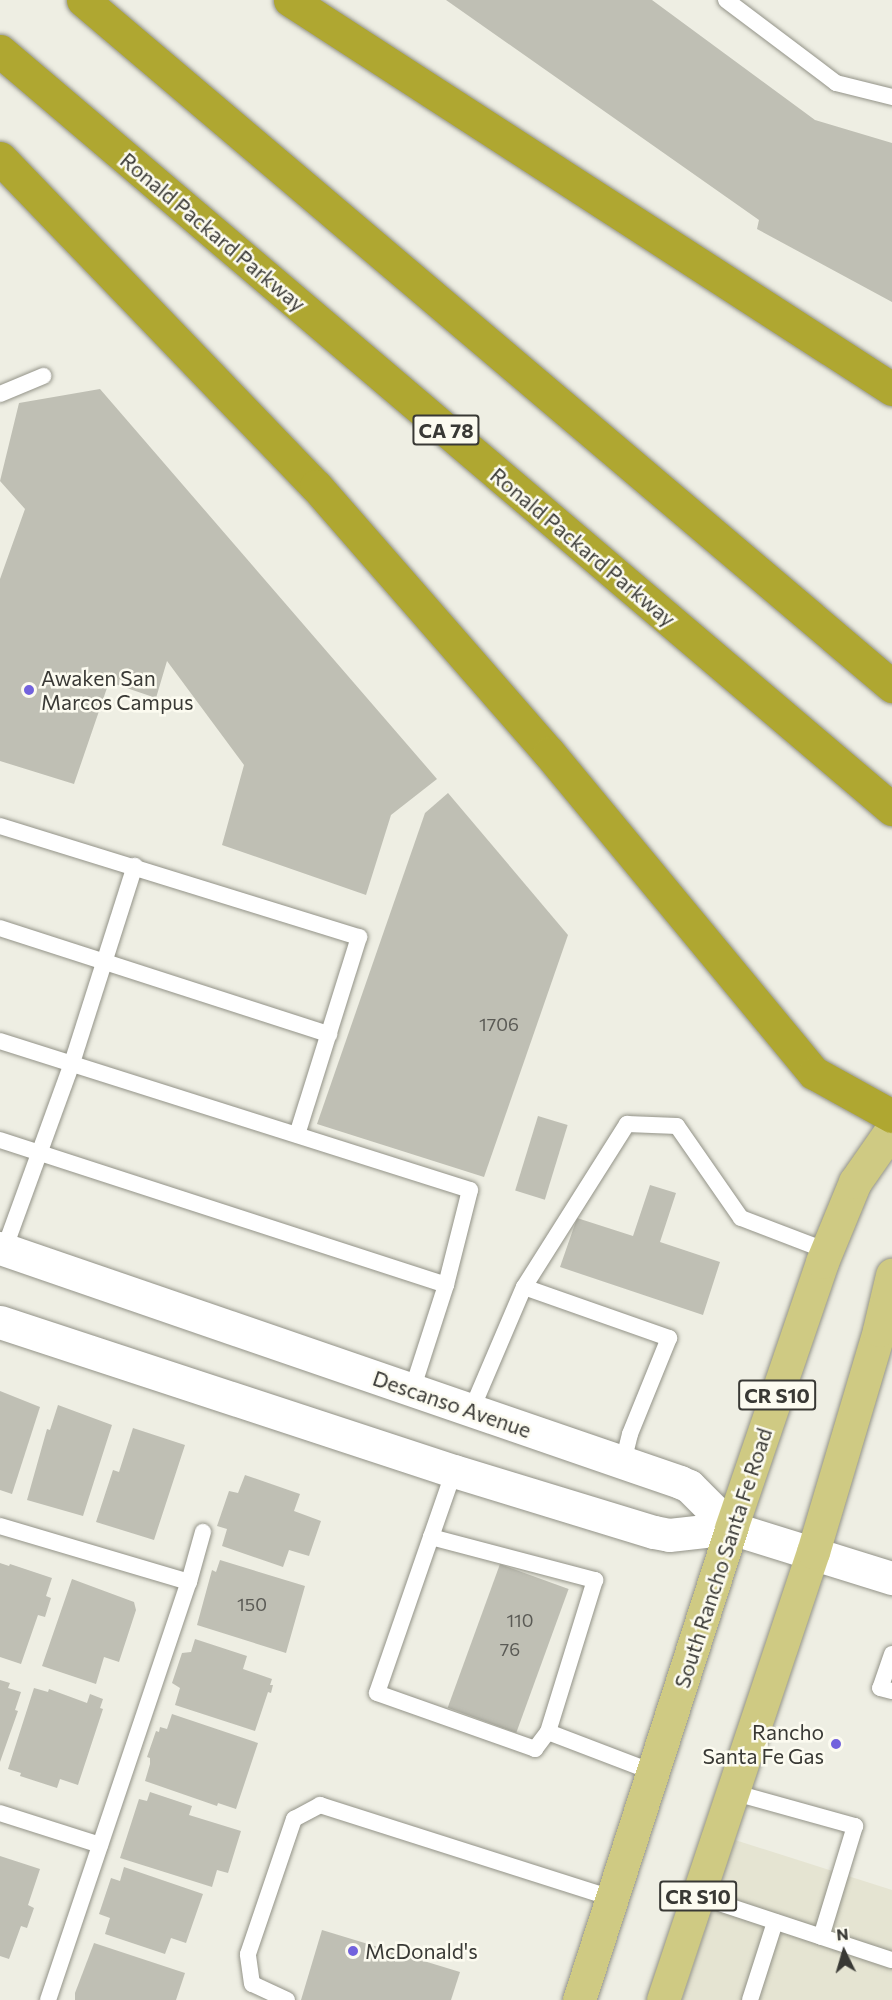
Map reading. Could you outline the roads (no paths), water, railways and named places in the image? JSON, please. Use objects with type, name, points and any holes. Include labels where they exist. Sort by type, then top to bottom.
[{"type":"highway","points":[[83,0],[892,686]]},
{"type":"highway","points":[[290,0],[892,389]]},
{"type":"highway","name":"Ronald Packard Parkway","points":[[0,51],[892,809]]},
{"type":"highway","points":[[0,158],[316,486],[549,753],[814,1073],[892,1116]]},
{"type":"main road","name":"South Rancho Santa Fe Road","points":[[579,2000],[731,1528],[826,1251],[855,1182],[892,1129]]},
{"type":"main road","name":"CR S10","points":[[663,2000],[813,1552],[879,1330],[892,1275]]},
{"type":"street","name":"Descanso Avenue","points":[[2,1249],[689,1486],[731,1528],[892,1578]]},
{"type":"street","points":[[0,1322],[454,1471],[654,1532],[669,1535],[731,1528]]},
{"type":"lane","points":[[726,0],[836,83],[892,97]]},
{"type":"lane","points":[[0,394],[43,376]]},
{"type":"lane","points":[[0,826],[359,937],[297,1135]]},
{"type":"lane","points":[[2,1249],[41,1153],[135,866]]},
{"type":"lane","points":[[0,928],[329,1034]]},
{"type":"lane","points":[[0,1041],[470,1190],[446,1285],[412,1390]]},
{"type":"lane","points":[[471,1411],[524,1287],[627,1124],[677,1126],[741,1218],[826,1251]]},
{"type":"lane","points":[[0,1140],[446,1285]]},
{"type":"lane","points":[[524,1287],[669,1338],[630,1434],[623,1462]]},
{"type":"lane","points":[[431,1537],[595,1580],[548,1732],[535,1749],[377,1693],[431,1537],[454,1471]]},
{"type":"lane","points":[[0,1527],[189,1582]]},
{"type":"lane","points":[[48,2000],[189,1582],[203,1532]]},
{"type":"lane","points":[[892,1654],[880,1688],[892,1691]]},
{"type":"lane","points":[[548,1732],[653,1772]]},
{"type":"lane","points":[[732,1792],[855,1826],[821,1937]]},
{"type":"lane","points":[[287,2000],[252,1984],[248,1954],[294,1819],[320,1805],[612,1898]]},
{"type":"lane","points":[[0,1813],[100,1845]]},
{"type":"lane","points":[[698,1896],[892,1960]]},
{"type":"lane","points":[[750,2000],[775,1922]]},
{"type":"place","name":"Awaken San Marcos Campus","points":[[29,690]]},
{"type":"place","name":"Rancho Santa Fe Gas","points":[[836,1744]]},
{"type":"place","name":"McDonald's","points":[[353,1951]]}]
